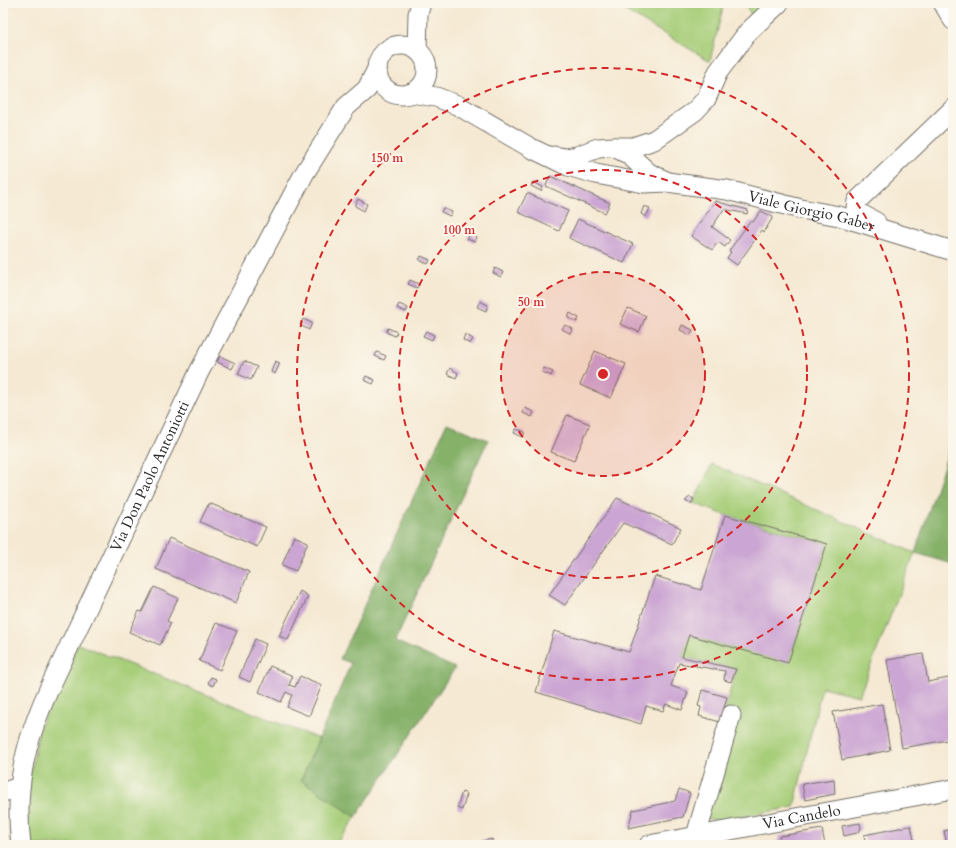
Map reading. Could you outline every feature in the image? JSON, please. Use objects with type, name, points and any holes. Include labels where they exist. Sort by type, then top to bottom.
[{"type":"street","points":[[614,147],[633,147],[654,140],[695,111],[706,98],[724,63],[748,32],[779,3]]},
{"type":"street","points":[[943,3],[953,20]]},
{"type":"street","points":[[391,47],[404,45],[417,50],[425,60],[427,73],[421,85],[404,93],[391,92],[380,82],[377,69],[381,56],[391,47],[404,37],[419,8]]},
{"type":"street","points":[[417,50],[419,8]]},
{"type":"street","name":"Via Don Paolo Antoniotti","points":[[21,845],[8,786],[27,746],[34,723],[199,372],[304,174],[346,107],[367,89],[377,69]]},
{"type":"street","name":"Viale Giorgio Gaber","points":[[427,73],[440,91],[457,105]]},
{"type":"street","name":"Viale Giorgio Gaber","points":[[404,93],[436,97],[457,105],[531,148],[568,166],[596,174],[644,183],[667,182],[727,190],[801,209],[838,216],[953,251]]},
{"type":"street","name":"Via Don Paolo Antoniotti","points":[[333,126],[348,114],[382,96],[404,93]]},
{"type":"street","points":[[888,232],[870,218],[859,213],[856,208],[857,201],[953,109]]},
{"type":"street","name":"Viale Giorgio Gaber","points":[[547,155],[565,158],[577,156],[598,148],[614,147],[628,154],[649,173],[667,182]]},
{"type":"street","points":[[696,836],[731,716]]},
{"type":"street","name":"Via Candelo","points":[[649,845],[953,789]]},
{"type":"green space","points":[[612,3],[724,3],[710,61]]},
{"type":"green space","points":[[749,3],[770,3],[753,18],[746,6]]},
{"type":"green space","points":[[447,423],[488,440],[395,641],[455,668],[356,817],[301,780],[351,663],[340,659]]},
{"type":"green space","points":[[953,438],[953,564],[915,553]]},
{"type":"green space","points":[[712,464],[915,553],[859,696],[822,687],[794,807],[720,821],[696,816],[736,669],[682,657],[689,635],[788,662],[827,544],[725,515],[693,503]]},
{"type":"green space","points":[[78,644],[319,739],[302,780],[356,817],[336,845],[29,845],[27,833],[29,781],[40,726]]},
{"type":"building","points":[[550,176],[610,203],[605,213],[546,186]]},
{"type":"building","points":[[533,182],[543,187],[541,191],[531,186]]},
{"type":"building","points":[[527,193],[568,211],[559,231],[518,212]]},
{"type":"building","points":[[358,199],[367,204],[364,211],[355,206]]},
{"type":"building","points":[[715,201],[748,210],[747,214],[724,209],[712,227],[730,240],[725,247],[718,242],[712,250],[691,236]]},
{"type":"building","points":[[644,206],[650,208],[646,217],[641,214]]},
{"type":"building","points":[[443,208],[452,212],[450,216],[441,212]]},
{"type":"building","points":[[761,211],[773,217],[764,232],[762,230],[737,265],[727,258],[731,252],[729,251],[750,221],[753,222]]},
{"type":"building","points":[[578,219],[633,244],[624,263],[569,238]]},
{"type":"building","points":[[470,234],[477,237],[475,242],[467,239]]},
{"type":"building","points":[[421,256],[430,260],[428,264],[419,260]]},
{"type":"building","points":[[495,268],[503,272],[501,277],[493,273]]},
{"type":"building","points":[[410,280],[419,284],[417,288],[408,284]]},
{"type":"building","points":[[480,301],[488,305],[486,311],[477,307]]},
{"type":"building","points":[[399,304],[408,308],[406,312],[397,308]]},
{"type":"building","points":[[628,308],[646,316],[639,332],[620,324]]},
{"type":"building","points":[[570,313],[579,318],[577,322],[568,318]]},
{"type":"building","points":[[303,319],[312,323],[309,330],[300,325]]},
{"type":"building","points":[[565,325],[573,329],[571,334],[562,329]]},
{"type":"building","points":[[682,325],[693,330],[690,335],[680,330]]},
{"type":"building","points":[[388,328],[397,332],[395,336],[386,332]]},
{"type":"building","points":[[426,331],[434,335],[432,340],[423,336]]},
{"type":"building","points":[[465,334],[473,339],[470,344],[463,340]]},
{"type":"building","points":[[595,351],[626,364],[611,398],[580,385]]},
{"type":"building","points":[[377,352],[386,356],[384,360],[375,356]]},
{"type":"building","points":[[220,356],[235,363],[232,369],[217,362]]},
{"type":"building","points":[[244,361],[257,367],[251,380],[238,374]]},
{"type":"building","points":[[275,361],[280,363],[275,374],[271,372]]},
{"type":"building","points":[[450,368],[458,373],[456,378],[447,374]]},
{"type":"building","points":[[544,368],[553,372],[551,376],[542,372]]},
{"type":"building","points":[[366,376],[375,380],[373,384],[364,380]]},
{"type":"building","points":[[525,408],[534,412],[532,417],[523,413]]},
{"type":"building","points":[[567,415],[590,424],[574,461],[551,452]]},
{"type":"building","points":[[516,429],[525,432],[523,437],[514,433]]},
{"type":"building","points":[[690,497],[694,499],[691,504],[685,501]]},
{"type":"building","points":[[617,498],[681,528],[672,544],[623,523],[565,605],[549,595]]},
{"type":"building","points":[[209,503],[266,527],[257,547],[200,522]]},
{"type":"building","points":[[725,515],[827,544],[788,663],[689,635],[682,657],[736,669],[731,682],[724,680],[725,671],[679,663],[671,686],[688,692],[682,710],[666,704],[663,711],[646,706],[641,724],[536,692],[554,631],[629,652],[655,576],[701,590]]},
{"type":"building","points":[[294,536],[308,542],[296,571],[282,565]]},
{"type":"building","points":[[169,538],[249,572],[236,603],[156,569]]},
{"type":"building","points":[[154,587],[178,598],[167,621],[171,623],[160,645],[129,632],[139,611],[142,612]]},
{"type":"building","points":[[300,591],[308,596],[288,640],[279,636]]},
{"type":"building","points":[[216,623],[237,631],[220,670],[199,661]]},
{"type":"building","points":[[255,639],[266,644],[250,682],[239,677]]},
{"type":"building","points":[[923,654],[928,682],[953,677],[953,739],[902,748],[887,660]]},
{"type":"building","points":[[270,666],[293,676],[289,685],[295,687],[300,676],[322,685],[309,716],[287,707],[292,695],[286,692],[281,702],[259,692]]},
{"type":"building","points":[[211,677],[216,679],[213,686],[208,683]]},
{"type":"building","points":[[702,690],[727,697],[720,722],[699,716],[701,707],[698,706]]},
{"type":"building","points":[[882,704],[890,750],[842,760],[833,712]]},
{"type":"building","points":[[834,779],[835,794],[805,800],[802,784]]},
{"type":"building","points":[[679,789],[690,793],[683,817],[628,828],[633,810],[675,801]]},
{"type":"building","points":[[462,792],[467,794],[462,810],[457,808]]},
{"type":"building","points":[[860,823],[861,829],[857,833],[844,836],[842,826]]},
{"type":"building","points":[[911,826],[915,845],[866,845],[864,835]]},
{"type":"building","points":[[822,829],[825,845],[776,845],[780,836]]},
{"type":"building","points":[[953,829],[953,845],[947,845],[944,831]]},
{"type":"building","points":[[492,839],[493,845],[474,845],[473,843]]}]
